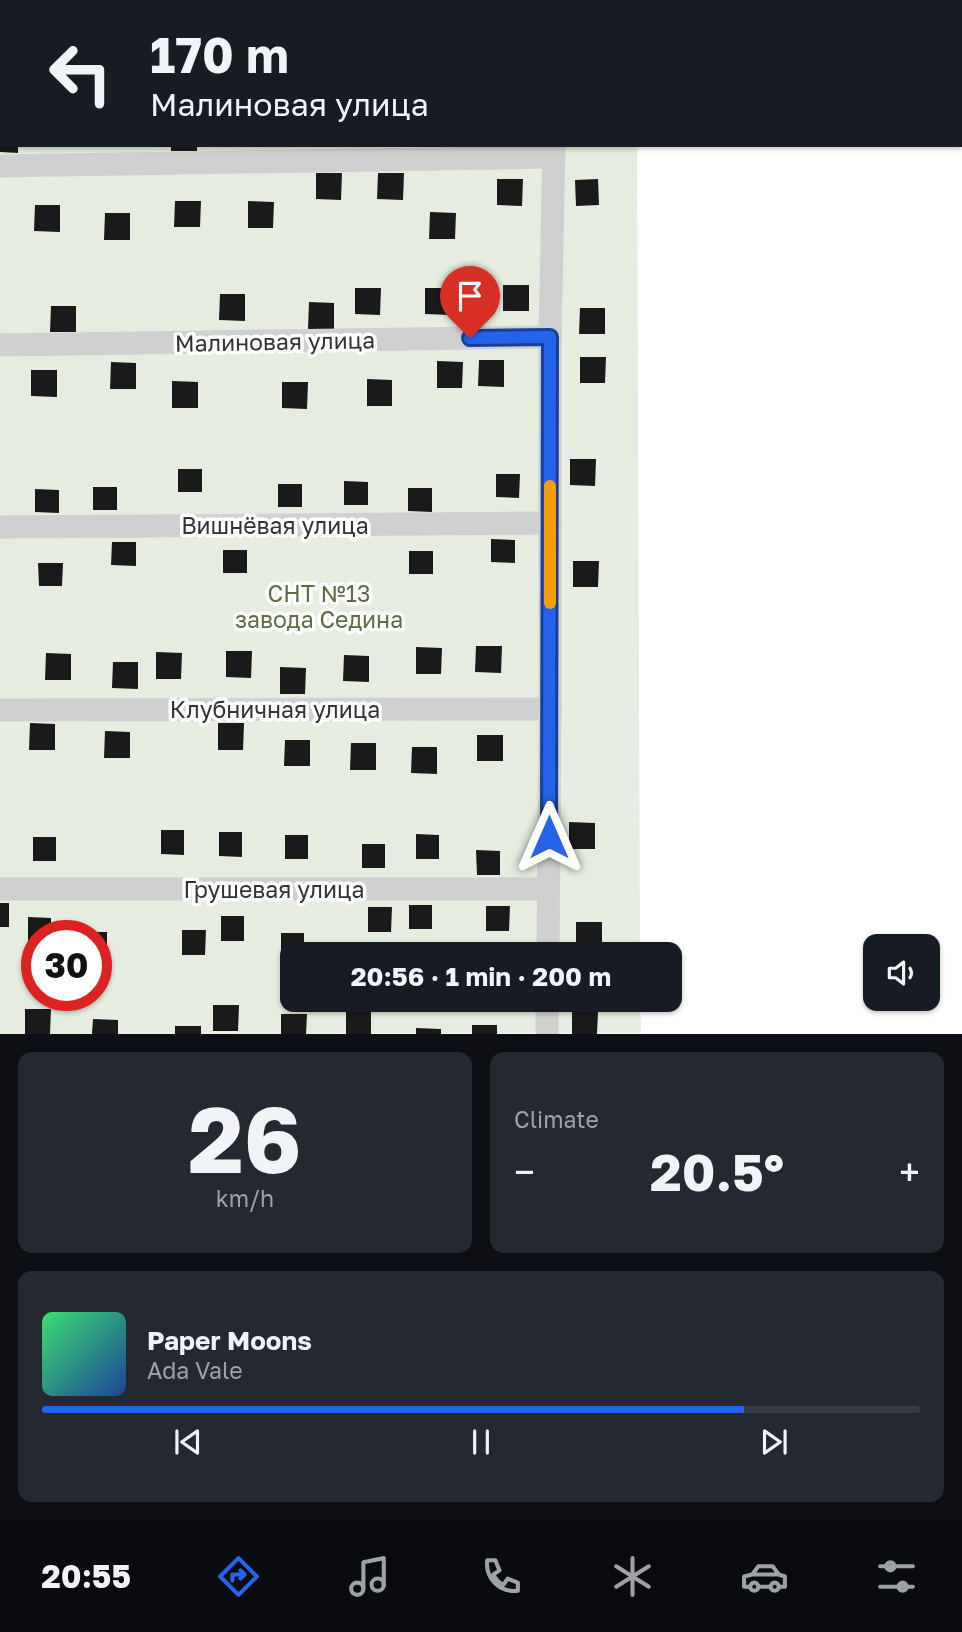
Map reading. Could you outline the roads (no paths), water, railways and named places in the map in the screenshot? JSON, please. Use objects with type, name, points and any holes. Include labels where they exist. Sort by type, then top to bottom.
[{"type":"street","points":[[0,166],[554,151],[550,337],[548,942]]},
{"type":"street","name":"Малиновая улица","points":[[0,345],[550,337]]},
{"type":"street","name":"Вишнёвая улица","points":[[0,527],[550,523]]},
{"type":"street","name":"Клубничная улица","points":[[0,710],[550,709]]},
{"type":"street","name":"Грушевая улица","points":[[0,889],[548,888]]},
{"type":"street","points":[[547,1012],[547,1034]]},
{"type":"park label","name":"СНТ №13 завода Седина","points":[[319,606]]}]
